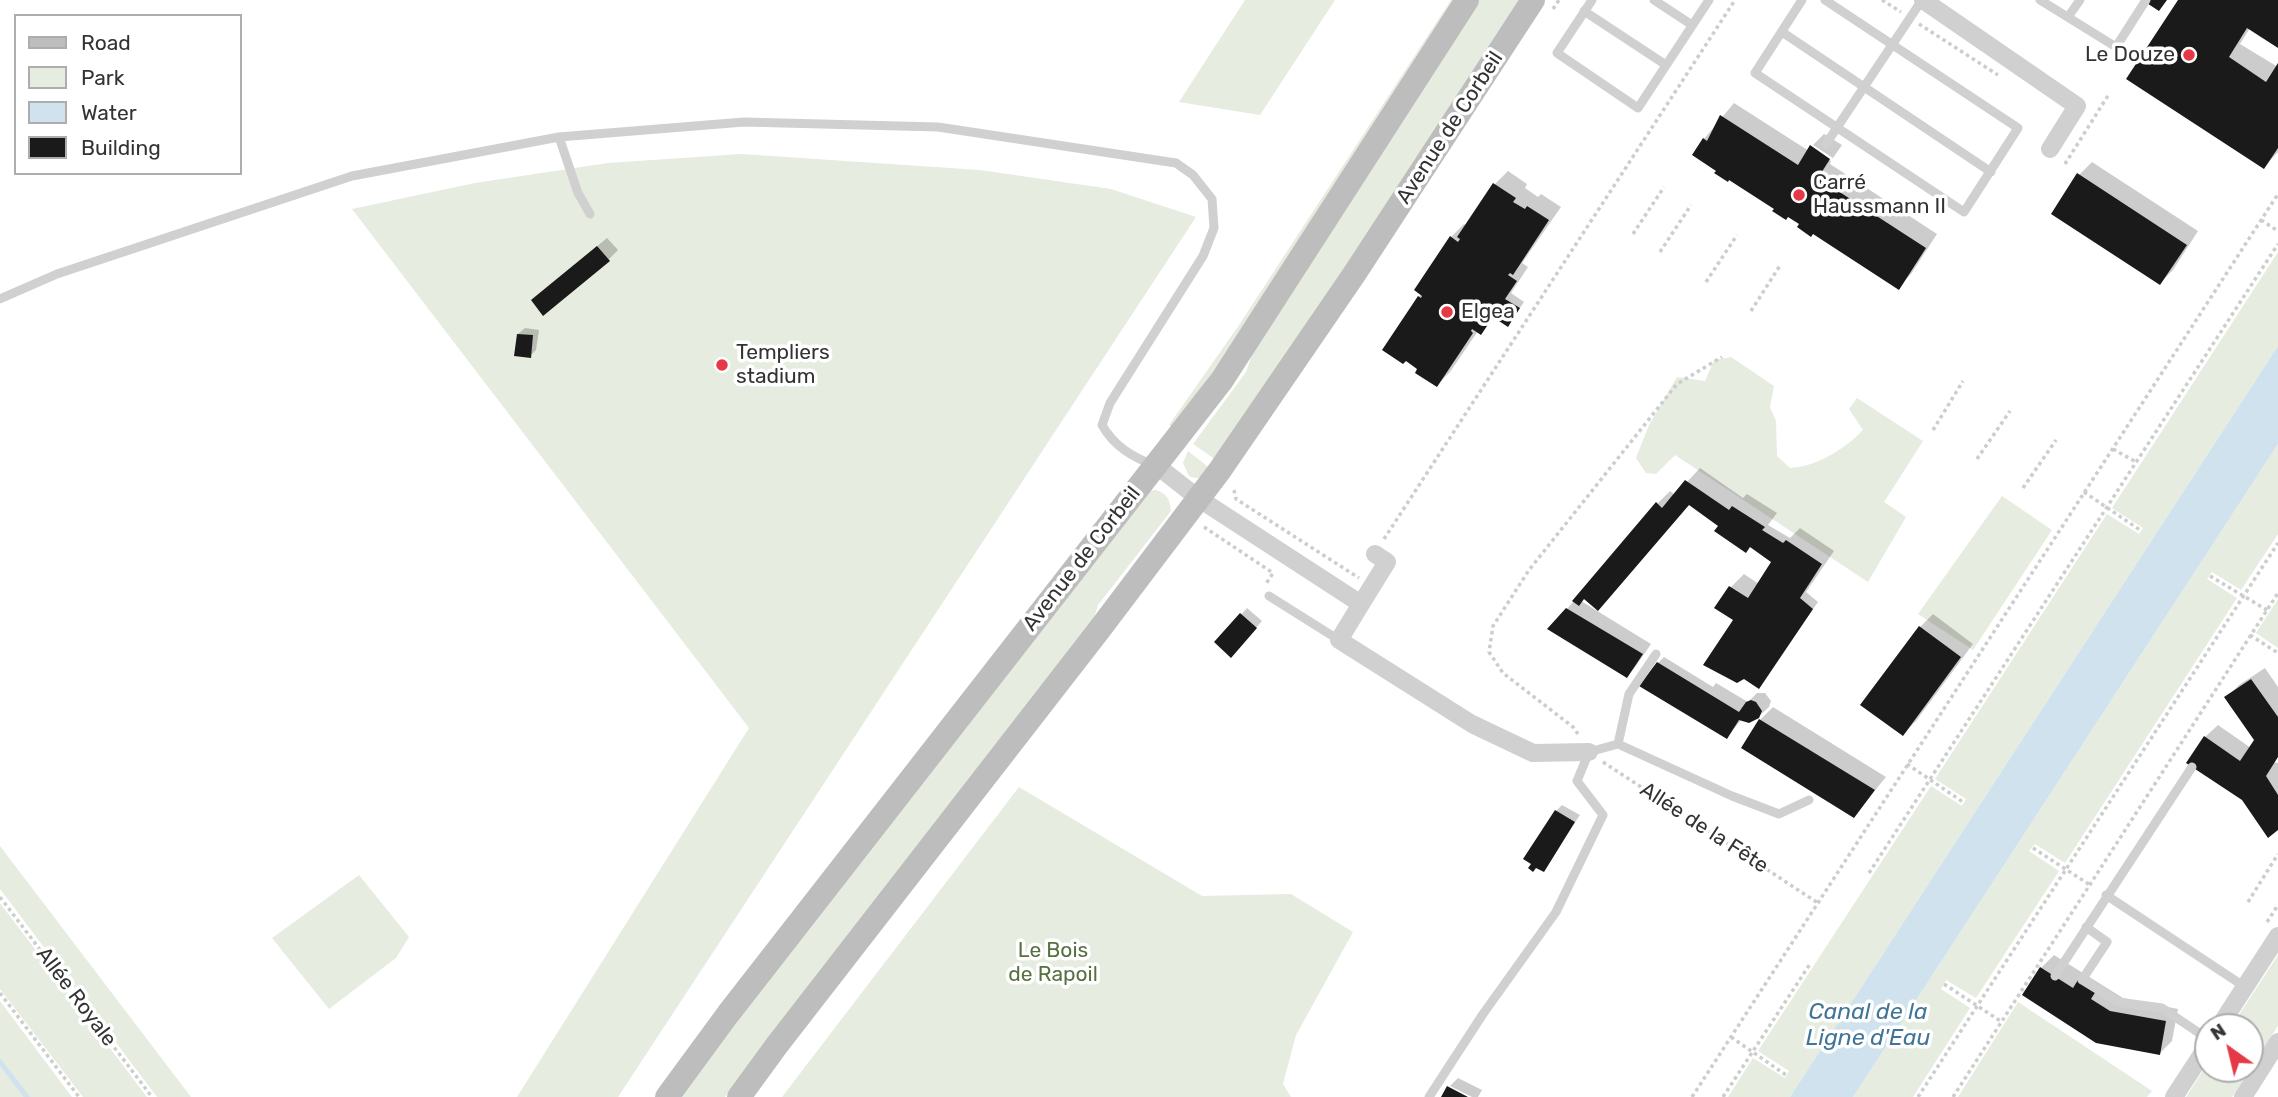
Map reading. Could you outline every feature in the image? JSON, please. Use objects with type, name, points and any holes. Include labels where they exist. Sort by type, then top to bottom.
[{"type":"main road","name":"Avenue de Corbeil","points":[[667,1097],[728,1014],[1222,380],[1468,0]]},
{"type":"main road","name":"Avenue de Corbeil","points":[[739,1097],[776,1045],[1220,470],[1355,273],[1533,0]]},
{"type":"street","points":[[1923,0],[2077,106],[2050,149]]},
{"type":"street","points":[[1156,466],[1198,498],[1354,600]]},
{"type":"street","points":[[1375,554],[1387,562],[1354,600],[1339,640],[1472,723],[1533,754],[1589,752]]},
{"type":"street","points":[[2229,1013],[2278,936]]},
{"type":"street","points":[[2243,1097],[2278,1042]]},
{"type":"street","points":[[2174,1097],[2194,1066]]},
{"type":"lane","points":[[1592,0],[1557,53],[1638,108],[1709,0]]},
{"type":"lane","points":[[1654,0],[1692,25]]},
{"type":"lane","points":[[1802,0],[1755,72],[1964,212],[2018,128],[1825,0]]},
{"type":"lane","points":[[1826,144],[1923,0]]},
{"type":"lane","points":[[2040,0],[2116,47],[2146,0]]},
{"type":"lane","points":[[2068,17],[2080,0]]},
{"type":"lane","points":[[1584,11],[1666,65]]},
{"type":"lane","points":[[1782,32],[1991,172]]},
{"type":"lane","points":[[0,299],[57,274],[352,176],[559,137],[744,122],[938,127],[1176,163],[1194,175],[1212,199],[1214,228],[1203,256],[1110,403],[1102,425],[1108,436],[1132,456],[1156,466]]},
{"type":"lane","points":[[559,137],[578,193],[590,214]]},
{"type":"lane","points":[[1269,596],[1339,640]]},
{"type":"lane","points":[[1618,744],[1629,694],[1656,654]]},
{"type":"lane","points":[[1429,1097],[1483,1014],[1556,912],[1603,815],[1577,781],[1589,752],[1618,744],[1732,796],[1779,814],[1809,800]]},
{"type":"lane","points":[[2054,976],[2192,767]]},
{"type":"lane","points":[[2106,895],[2245,988]]},
{"type":"lane","points":[[2086,928],[2106,942],[2082,980],[2118,1002],[2162,1008],[2194,1030]]},
{"type":"path","points":[[1354,600],[1359,578],[1735,0]]},
{"type":"path","points":[[1882,0],[2000,77]]},
{"type":"path","points":[[2065,164],[2109,94]]},
{"type":"path","points":[[2068,121],[2086,132]]},
{"type":"path","points":[[1633,234],[1664,187]]},
{"type":"path","points":[[1692,1097],[2278,194]]},
{"type":"path","points":[[1660,252],[1691,205]]},
{"type":"path","points":[[2261,220],[2278,231]]},
{"type":"path","points":[[1706,282],[1737,235]]},
{"type":"path","points":[[1869,873],[2278,243]]},
{"type":"path","points":[[1751,311],[1781,264]]},
{"type":"path","points":[[1589,752],[1573,727],[1503,673],[1489,652],[1493,626],[1529,570],[1677,384],[1722,357]]},
{"type":"path","points":[[1933,430],[1964,381]]},
{"type":"path","points":[[1977,459],[2010,411]]},
{"type":"path","points":[[2023,488],[2056,440]]},
{"type":"path","points":[[2113,449],[2136,462]]},
{"type":"path","points":[[1234,490],[1236,499],[1359,578]]},
{"type":"path","points":[[2084,492],[2140,530]]},
{"type":"path","points":[[1204,527],[1273,573],[1261,591],[1269,596]]},
{"type":"path","points":[[1918,1097],[2278,543]]},
{"type":"path","points":[[2210,576],[2267,610]]},
{"type":"path","points":[[1953,1097],[2278,593]]},
{"type":"path","points":[[2250,635],[2278,653]]},
{"type":"path","name":"Allée de la Fête","points":[[1589,752],[1818,903]]},
{"type":"path","points":[[1907,764],[1963,802]]},
{"type":"path","points":[[2033,848],[2090,885]]},
{"type":"path","points":[[2248,902],[2278,854]]},
{"type":"path","name":"Allée Royale","points":[[0,897],[152,1097]]},
{"type":"path","points":[[1723,1097],[1810,964]]},
{"type":"path","points":[[1944,985],[2001,1022]]},
{"type":"path","points":[[0,993],[79,1097]]},
{"type":"path","points":[[1731,1037],[1786,1075]]},
{"type":"green space","points":[[1245,0],[1335,0],[1260,115],[1179,102]]},
{"type":"green space","points":[[1451,0],[1458,0],[1241,332],[1173,428],[1169,425],[1239,325]]},
{"type":"green space","points":[[1479,0],[1526,0],[1219,462],[1193,444],[1246,372],[1256,343]]},
{"type":"green space","points":[[741,154],[980,170],[1111,189],[1196,217],[618,1097],[517,1097],[749,728],[352,209],[475,183],[608,163]]},
{"type":"green space","points":[[2278,252],[2278,346],[1790,1097],[1728,1097],[1753,1058],[1785,1078],[1789,1071],[1758,1051],[1931,786],[1962,806],[1966,799],[1935,779],[2107,514],[2139,534],[2143,528],[2112,508]]},
{"type":"green space","points":[[1731,357],[1774,386],[1770,407],[1776,421],[1777,456],[1790,468],[1830,456],[1863,430],[1849,409],[1857,398],[1923,441],[1884,502],[1906,517],[1868,582],[1675,455],[1656,474],[1646,473],[1636,458],[1649,425],[1677,377],[1705,381],[1714,360]]},
{"type":"green space","points":[[2278,444],[2278,534],[2241,590],[2212,572],[2207,579],[2237,598],[2065,863],[2035,844],[2029,851],[2059,871],[1976,998],[1946,980],[1941,989],[1970,1008],[1913,1097],[1853,1097]]},
{"type":"green space","points":[[1188,451],[1212,470],[1199,478],[1189,476],[1183,463]]},
{"type":"green space","points":[[1156,490],[1167,498],[1171,511],[1098,605],[1092,625],[725,1097],[677,1097],[1148,491]]},
{"type":"green space","points":[[2002,496],[2052,530],[1973,650],[1918,614]]},
{"type":"green space","points":[[2278,599],[2278,648],[2256,633]]},
{"type":"green space","name":"Le Bois de Rapoil","points":[[1019,787],[1202,896],[1291,894],[1353,932],[1296,1035],[1283,1084],[1291,1097],[782,1097]]},
{"type":"green space","points":[[0,846],[191,1097],[157,1097],[0,889]]},
{"type":"green space","points":[[359,875],[409,937],[396,958],[329,1009],[272,938]]},
{"type":"green space","points":[[0,903],[147,1097],[83,1097],[0,989]]},
{"type":"green space","points":[[2278,955],[2278,1026],[2264,1048],[2264,1013],[2240,1013]]},
{"type":"green space","points":[[0,1001],[72,1097],[0,1097]]},
{"type":"green space","points":[[2018,1002],[2152,1091],[2147,1097],[1958,1097]]},
{"type":"green space","points":[[2195,1083],[2241,1083],[2232,1097],[2186,1097]]},
{"type":"water","name":"Canal de la Ligne d'Eau","points":[[2278,346],[2278,444],[1853,1097],[1790,1097]]},
{"type":"building","points":[[2142,0],[2167,0],[2159,11]]},
{"type":"building","points":[[2178,0],[2278,0],[2278,48],[2247,28],[2229,57],[2266,82],[2278,63],[2278,148],[2264,169],[2126,79]]},
{"type":"building","name":"Carré Haussmann II","points":[[1720,115],[1798,165],[1810,145],[1830,159],[1818,178],[1926,248],[1899,290],[1813,234],[1811,237],[1797,227],[1799,224],[1772,211],[1774,209],[1714,173],[1716,171],[1692,155],[1703,138],[1707,141]]},
{"type":"building","points":[[2077,173],[2187,245],[2160,285],[2051,214]]},
{"type":"building","points":[[1493,183],[1516,198],[1513,202],[1525,209],[1527,206],[1549,220],[1513,275],[1508,275],[1517,281],[1505,299],[1520,308],[1508,327],[1493,317],[1481,335],[1472,329],[1473,333],[1437,387],[1415,373],[1417,369],[1406,361],[1403,364],[1382,350],[1418,296],[1421,298],[1414,290],[1450,236],[1458,242],[1460,239],[1457,237]]},
{"type":"building","points":[[597,246],[610,261],[543,316],[531,300]]},
{"type":"building","points":[[517,334],[533,335],[531,358],[514,356]]},
{"type":"building","points":[[1685,480],[1729,510],[1732,506],[1765,527],[1762,530],[1783,543],[1786,540],[1822,564],[1800,598],[1813,609],[1759,689],[1744,679],[1737,683],[1703,665],[1733,620],[1714,608],[1729,586],[1748,598],[1771,562],[1750,547],[1746,553],[1714,531],[1718,526],[1689,505],[1598,611],[1584,599],[1579,606],[1572,601],[1656,502],[1662,508]]},
{"type":"building","points":[[1566,608],[1643,654],[1627,678],[1547,629]]},
{"type":"building","points":[[1240,613],[1257,628],[1231,658],[1214,642]]},
{"type":"building","points":[[1919,626],[1961,657],[1903,736],[1860,705]]},
{"type":"building","points":[[1657,662],[1739,712],[1746,702],[1756,702],[1762,711],[1759,718],[1749,723],[1739,720],[1727,739],[1639,686]]},
{"type":"building","points":[[2251,679],[2278,717],[2278,757],[2266,776],[2278,795],[2278,830],[2268,838],[2242,800],[2186,763],[2204,736],[2240,761],[2254,740],[2224,697]]},
{"type":"building","points":[[1759,719],[1875,790],[1854,818],[1741,748]]},
{"type":"building","points":[[1555,810],[1575,822],[1544,872],[1536,868],[1533,872],[1528,868],[1531,864],[1523,859]]},
{"type":"building","points":[[2040,967],[2073,988],[2078,980],[2096,991],[2091,999],[2110,1011],[2166,1021],[2160,1055],[2096,1043],[2022,995]]},
{"type":"building","points":[[1447,1086],[1468,1097],[1441,1097]]},
{"type":"waterway","points":[[0,1062],[27,1097]]},
{"type":"place","name":"Le Douze","points":[[2189,55]]},
{"type":"place","name":"Carré Haussmann II","points":[[1799,195]]},
{"type":"place","name":"Elgea","points":[[1447,312]]},
{"type":"place","name":"Templiers stadium","points":[[722,365]]}]
